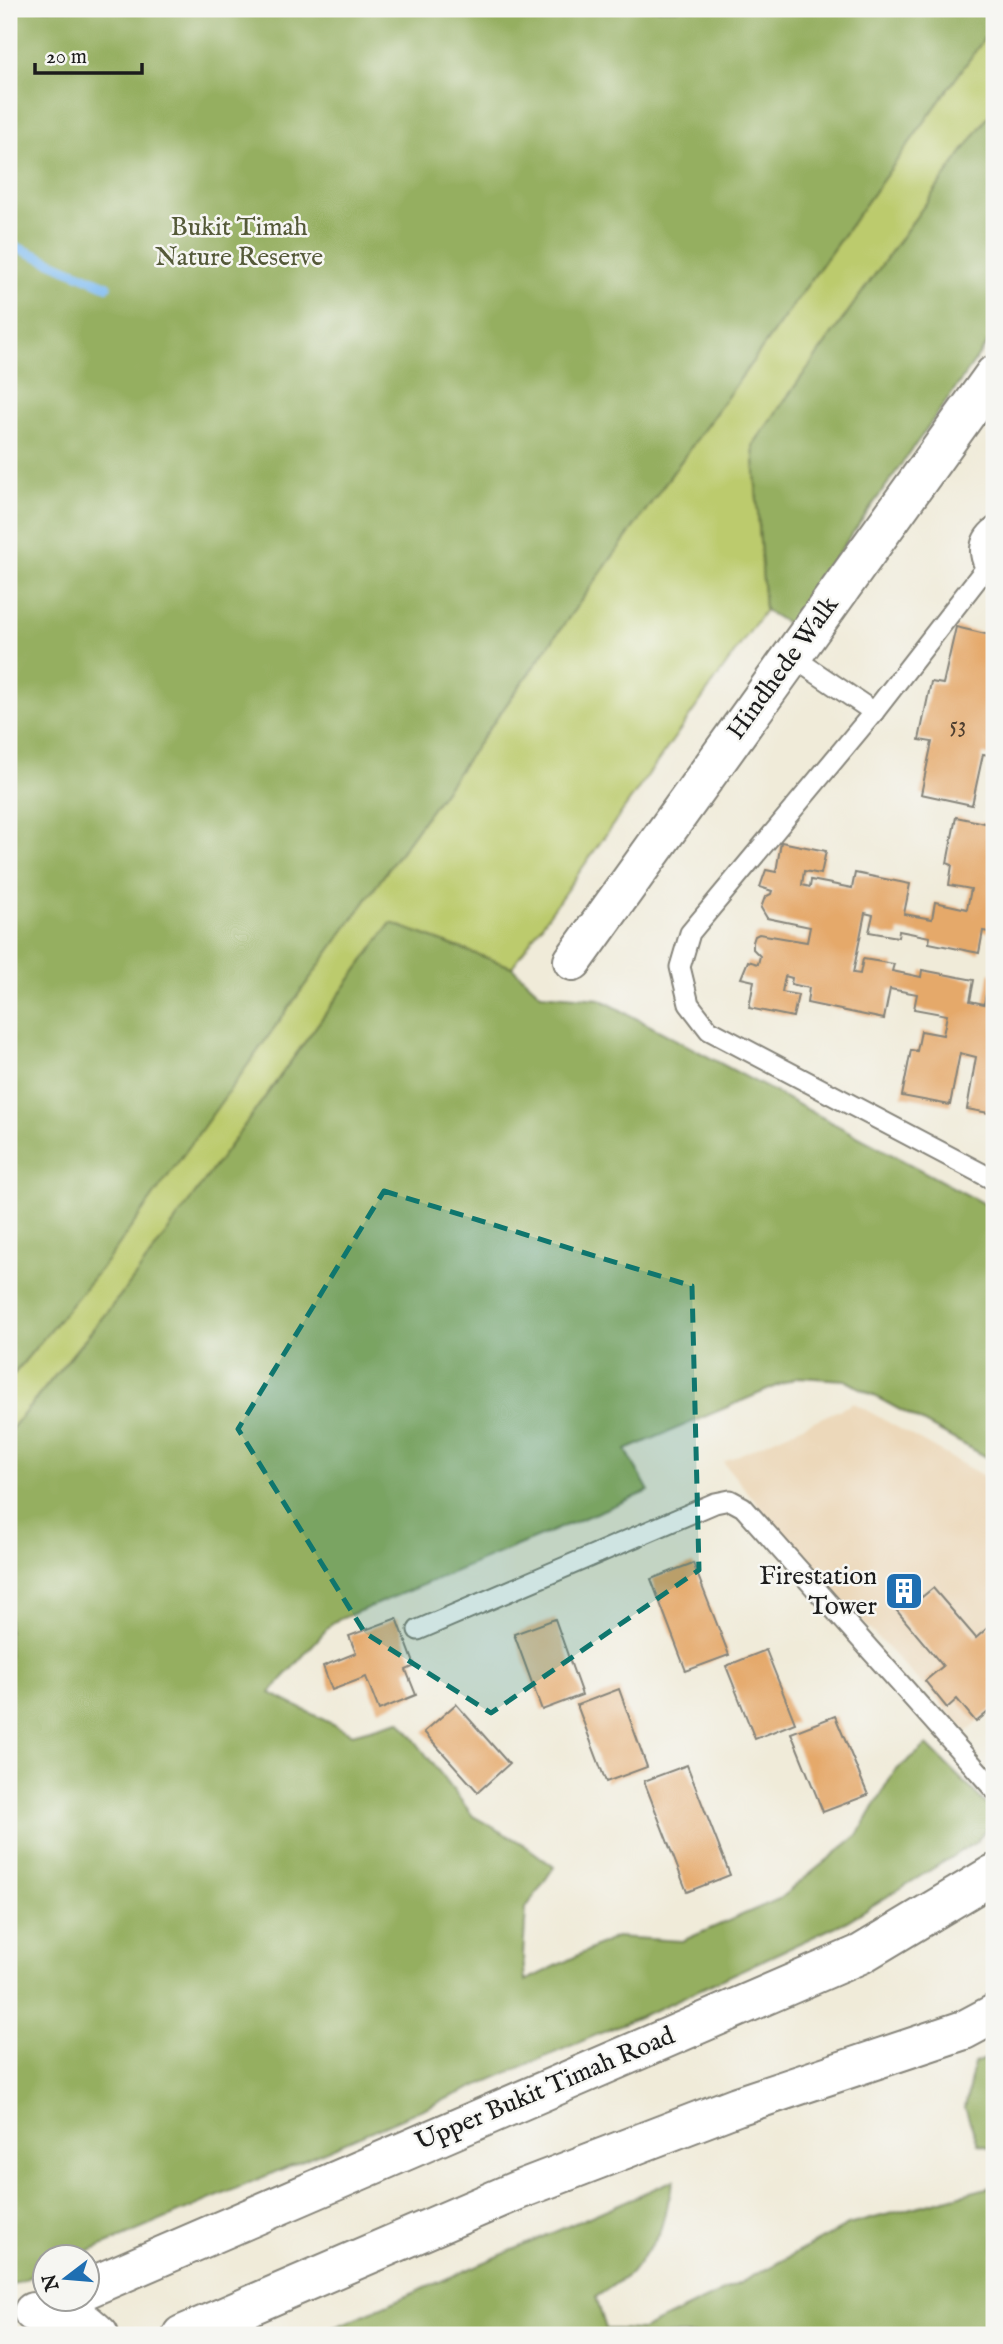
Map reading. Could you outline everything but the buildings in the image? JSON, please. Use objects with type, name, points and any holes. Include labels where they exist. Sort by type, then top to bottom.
[{"type":"main road","name":"Hindhede Walk","points":[[573,961],[994,375]]},
{"type":"main road","name":"Upper Bukit Timah Road","points":[[102,2282],[861,1954],[994,1874]]},
{"type":"main road","points":[[182,2335],[516,2191],[737,2106],[984,2023]]},
{"type":"main road","points":[[70,2312],[85,2321],[99,2335]]},
{"type":"lane","points":[[994,527],[984,536],[980,547],[981,559],[990,573],[690,933],[680,967],[689,1004],[709,1030],[994,1180]]},
{"type":"lane","points":[[791,656],[874,712]]},
{"type":"lane","points":[[418,1630],[715,1503],[730,1500],[751,1515],[994,1789]]},
{"type":"highlighted area","points":[[384,1191],[692,1286],[699,1570],[491,1713],[365,1633],[238,1429]]},
{"type":"shaded area","points":[[854,1403],[994,1482],[994,1709],[967,1732],[797,1553],[723,1462]]},
{"type":"green space","name":"Bukit Timah Nature Reserve","points":[[9,9],[994,9],[994,25],[107,1261],[9,1380]]},
{"type":"green space","points":[[994,25],[994,108],[753,445],[765,610],[512,967],[391,923],[129,1285],[9,1432],[9,1380],[107,1261]]},
{"type":"green space","points":[[994,108],[994,334],[788,624],[765,610],[753,445]]},
{"type":"green space","points":[[391,923],[512,967],[541,994],[600,999],[994,1209],[994,1461],[845,1380],[798,1377],[626,1450],[649,1491],[333,1622],[270,1693],[352,1734],[400,1721],[473,1816],[523,1844],[554,1867],[526,1908],[523,1956],[525,1981],[616,1937],[682,1941],[779,1899],[858,1835],[894,1772],[927,1745],[994,1812],[994,1820],[976,1842],[847,1921],[662,2007],[102,2246],[102,2242],[32,2242],[32,2276],[9,2286],[9,1432],[129,1285]]},
{"type":"green space","points":[[994,2056],[994,2149],[978,2144],[965,2108],[974,2063]]},
{"type":"green space","points":[[674,2180],[659,2235],[631,2273],[596,2297],[606,2329],[642,2330],[744,2281],[848,2225],[994,2186],[994,2335],[317,2335]]},
{"type":"waterway","points":[[9,244],[107,286]]},
{"type":"place","name":"Firestation Tower","points":[[904,1591]]}]
